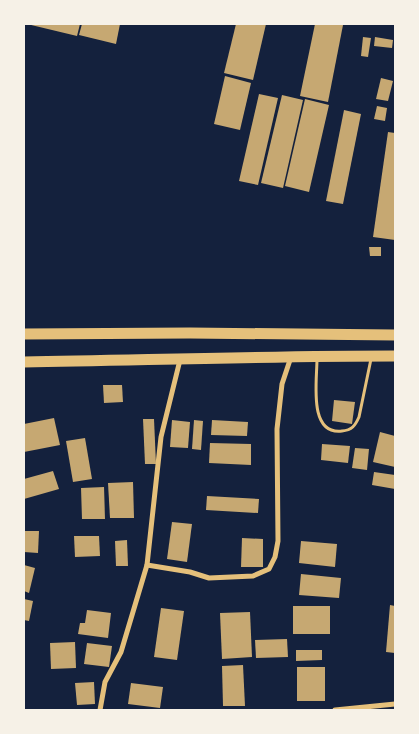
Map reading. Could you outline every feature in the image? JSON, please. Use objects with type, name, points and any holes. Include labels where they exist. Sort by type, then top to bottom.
[{"type":"highway","points":[[24,334],[395,335]]},
{"type":"highway","points":[[24,362],[180,360],[291,356],[395,356]]},
{"type":"street","points":[[147,565],[190,572],[209,578],[253,576],[269,569],[275,557],[278,541],[277,428],[282,384],[291,356]]},
{"type":"street","points":[[100,710],[106,682],[121,652],[147,565],[161,437],[180,360]]},
{"type":"street","points":[[336,710],[395,704]]},
{"type":"lane","points":[[317,356],[317,414],[322,424],[337,432],[350,430],[355,426],[359,417],[371,356]]},
{"type":"building","points":[[27,24],[80,24],[77,36]]},
{"type":"building","points":[[82,24],[120,24],[116,44],[79,35]]},
{"type":"building","points":[[236,24],[266,24],[253,80],[224,73]]},
{"type":"building","points":[[315,24],[343,25],[328,102],[300,96]]},
{"type":"building","points":[[363,37],[371,38],[368,57],[361,56]]},
{"type":"building","points":[[375,37],[393,40],[392,48],[374,46]]},
{"type":"building","points":[[225,76],[251,83],[240,130],[214,124]]},
{"type":"building","points":[[381,78],[393,81],[388,101],[376,99]]},
{"type":"building","points":[[259,94],[278,98],[258,185],[239,181]]},
{"type":"building","points":[[282,95],[303,100],[283,188],[261,183]]},
{"type":"building","points":[[305,99],[329,105],[309,192],[285,186]]},
{"type":"building","points":[[377,106],[387,108],[385,121],[374,119]]},
{"type":"building","points":[[344,110],[361,114],[343,204],[326,201]]},
{"type":"building","points":[[388,132],[395,133],[395,240],[373,237]]},
{"type":"building","points":[[369,247],[381,247],[381,256],[370,256]]},
{"type":"building","points":[[103,385],[122,385],[123,402],[104,403]]},
{"type":"building","points":[[334,400],[355,402],[352,424],[332,421]]},
{"type":"building","points":[[54,418],[60,445],[24,452],[24,424]]},
{"type":"building","points":[[143,419],[154,419],[156,464],[145,464]]},
{"type":"building","points":[[172,420],[190,422],[188,448],[170,447]]},
{"type":"building","points":[[194,420],[203,421],[201,450],[192,449]]},
{"type":"building","points":[[212,420],[248,422],[247,436],[211,435]]},
{"type":"building","points":[[380,432],[395,436],[395,467],[373,462]]},
{"type":"building","points":[[85,438],[92,479],[73,482],[66,441]]},
{"type":"building","points":[[210,443],[251,444],[251,465],[209,463]]},
{"type":"building","points":[[322,444],[350,446],[348,463],[321,460]]},
{"type":"building","points":[[355,448],[369,449],[367,470],[352,468]]},
{"type":"building","points":[[53,471],[59,489],[24,499],[24,479]]},
{"type":"building","points":[[374,472],[395,475],[395,489],[372,485]]},
{"type":"building","points":[[133,482],[134,518],[110,518],[108,483]]},
{"type":"building","points":[[104,487],[105,519],[82,519],[81,488]]},
{"type":"building","points":[[207,496],[259,499],[258,513],[206,510]]},
{"type":"building","points":[[172,522],[192,524],[187,562],[167,559]]},
{"type":"building","points":[[24,531],[39,531],[38,553],[24,552]]},
{"type":"building","points":[[74,536],[99,536],[100,556],[75,557]]},
{"type":"building","points":[[242,538],[263,539],[263,567],[241,567]]},
{"type":"building","points":[[127,540],[128,566],[116,566],[115,541]]},
{"type":"building","points":[[301,541],[337,544],[335,567],[299,563]]},
{"type":"building","points":[[24,565],[35,568],[29,593],[24,591]]},
{"type":"building","points":[[301,574],[341,578],[339,598],[299,595]]},
{"type":"building","points":[[24,599],[33,601],[29,621],[24,620]]},
{"type":"building","points":[[390,605],[395,606],[395,653],[386,652]]},
{"type":"building","points":[[293,606],[330,606],[330,634],[293,634]]},
{"type":"building","points":[[161,608],[184,611],[177,660],[154,657]]},
{"type":"building","points":[[87,610],[111,613],[108,638],[78,634],[80,623],[85,623]]},
{"type":"building","points":[[250,612],[252,657],[222,659],[220,613]]},
{"type":"building","points":[[287,639],[288,657],[256,658],[255,640]]},
{"type":"building","points":[[75,642],[76,668],[51,669],[50,643]]},
{"type":"building","points":[[87,643],[112,646],[109,667],[84,664]]},
{"type":"building","points":[[296,650],[322,650],[322,660],[296,661]]},
{"type":"building","points":[[243,665],[245,706],[223,706],[222,666]]},
{"type":"building","points":[[297,667],[325,667],[325,701],[297,701]]},
{"type":"building","points":[[94,682],[95,704],[77,705],[75,683]]},
{"type":"building","points":[[131,683],[163,687],[160,708],[128,704]]}]
